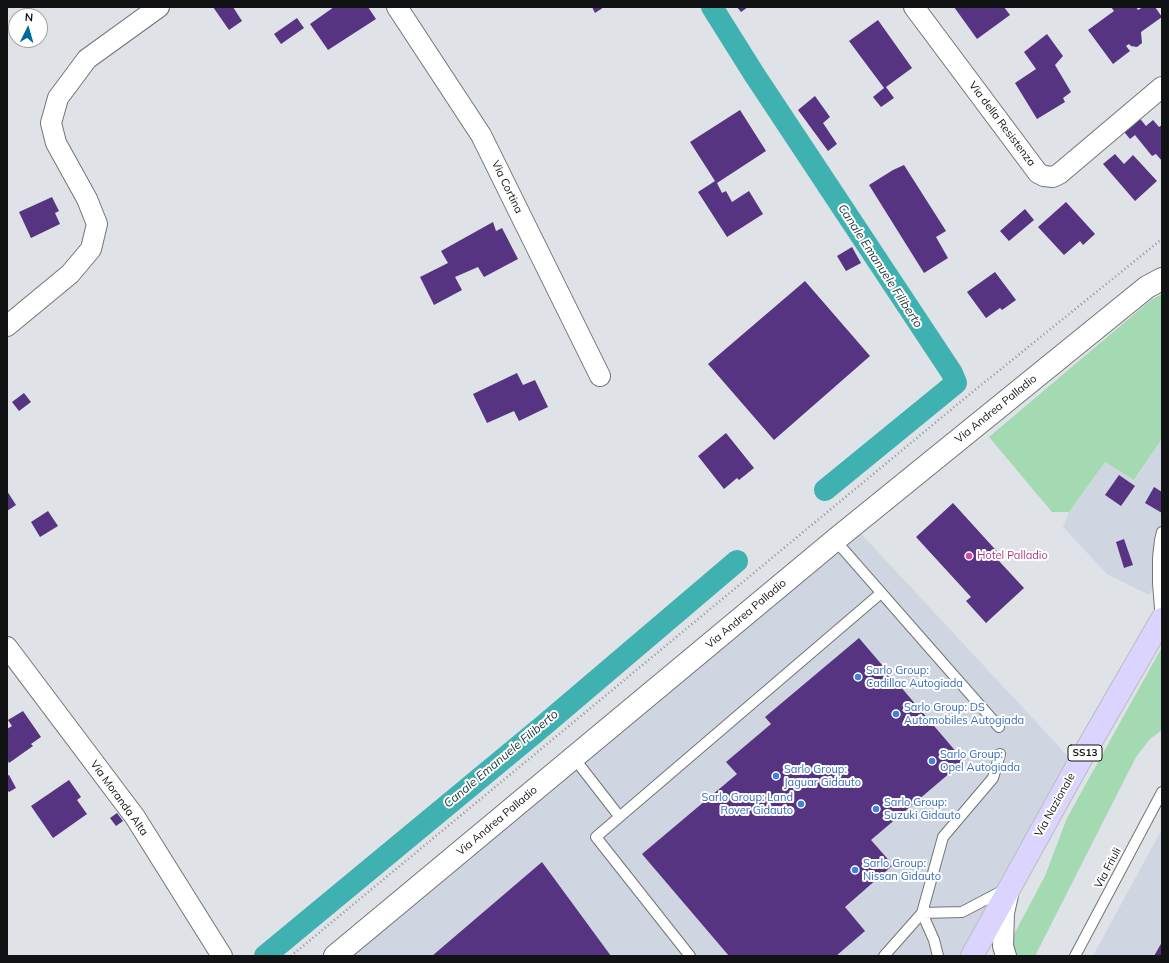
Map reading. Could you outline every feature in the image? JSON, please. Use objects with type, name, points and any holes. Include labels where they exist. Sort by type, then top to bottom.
[{"type":"main road","name":"Via Nazionale","points":[[972,956],[1081,760],[1162,620]]},
{"type":"street","points":[[7,326],[70,274],[91,249],[97,224],[87,199],[56,143],[51,123],[58,98],[87,59],[159,7]]},
{"type":"street","name":"Via Cortina","points":[[397,7],[481,135],[600,376]]},
{"type":"street","name":"Via della Resistenza","points":[[914,7],[1038,173],[1044,176],[1060,174],[1162,87]]},
{"type":"street","name":"Via Andrea Palladio","points":[[335,956],[835,540],[1147,287],[1162,279]]},
{"type":"street","name":"Via Moranda Alta","points":[[7,647],[135,816],[222,956]]},
{"type":"street","points":[[1006,956],[1003,946],[1004,913],[1009,888]]},
{"type":"lane","points":[[1162,532],[1158,558],[1158,583],[1162,620]]},
{"type":"lane","points":[[835,540],[999,727]]},
{"type":"lane","points":[[690,956],[596,837],[881,593]]},
{"type":"lane","points":[[884,956],[922,913],[943,837],[993,778],[1000,754]]},
{"type":"lane","points":[[574,758],[619,816]]},
{"type":"lane","name":"Via Friuli","points":[[1075,956],[1162,792]]},
{"type":"lane","points":[[922,913],[962,912],[1009,888]]},
{"type":"lane","points":[[922,913],[934,940],[938,956]]},
{"type":"path","points":[[291,956],[964,399],[1162,239]]},
{"type":"shaded area","points":[[1162,439],[1162,572],[1149,595],[1107,574],[1063,527],[1069,512],[1105,462],[1135,480]]},
{"type":"shaded area","points":[[853,525],[1077,766],[972,956],[335,956]]},
{"type":"shaded area","points":[[1162,829],[1162,956],[1093,956]]},
{"type":"green space","points":[[1162,294],[1162,439],[1134,480],[1105,462],[1069,512],[1052,512],[989,437],[1151,300]]},
{"type":"green space","points":[[1162,647],[1162,730],[1150,739],[1136,757],[1035,956],[1014,956],[1012,938],[1045,876],[1067,818]]},
{"type":"building","points":[[213,7],[233,7],[242,21],[229,30]]},
{"type":"building","points":[[334,7],[368,7],[376,19],[328,50],[310,24]]},
{"type":"building","points":[[592,7],[604,7],[595,13]]},
{"type":"building","points":[[737,7],[748,7],[741,12]]},
{"type":"building","points":[[954,7],[1004,7],[1010,15],[977,39]]},
{"type":"building","points":[[1111,7],[1136,7],[1138,10],[1143,7],[1155,7],[1162,17],[1141,32],[1142,43],[1137,47],[1129,44],[1126,46],[1130,51],[1113,64],[1088,30],[1114,11]]},
{"type":"building","points":[[297,18],[304,28],[281,44],[274,34]]},
{"type":"building","points":[[878,20],[912,68],[886,87],[894,98],[881,107],[873,97],[884,88],[849,41]]},
{"type":"building","points":[[1047,34],[1063,56],[1055,65],[1071,92],[1063,98],[1065,102],[1037,119],[1015,83],[1036,69],[1024,52]]},
{"type":"building","points":[[815,96],[830,117],[823,123],[837,144],[828,151],[798,110]]},
{"type":"building","points":[[740,110],[766,151],[717,183],[722,193],[726,191],[732,202],[749,191],[763,214],[727,237],[698,192],[715,181],[690,142]]},
{"type":"building","points":[[1137,115],[1146,126],[1153,120],[1159,127],[1162,125],[1162,161],[1156,154],[1152,156],[1135,135],[1130,139],[1121,128]]},
{"type":"building","points":[[1115,154],[1124,164],[1133,155],[1157,181],[1135,201],[1103,164]]},
{"type":"building","points":[[904,165],[946,231],[936,237],[948,258],[924,273],[869,185]]},
{"type":"building","points":[[52,197],[59,211],[55,213],[60,224],[31,238],[19,212]]},
{"type":"building","points":[[1066,202],[1095,234],[1083,245],[1080,241],[1064,255],[1038,227]]},
{"type":"building","points":[[1025,209],[1034,220],[1009,241],[1000,231]]},
{"type":"building","points":[[493,222],[496,231],[502,228],[518,259],[484,277],[478,267],[455,277],[462,290],[434,305],[420,277],[448,263],[441,251]]},
{"type":"building","points":[[852,247],[861,263],[846,271],[837,256]]},
{"type":"building","points":[[995,272],[1016,300],[1002,310],[1000,308],[986,318],[967,292]]},
{"type":"building","points":[[805,281],[870,356],[774,440],[708,364]]},
{"type":"building","points":[[517,373],[523,385],[535,380],[548,407],[519,421],[514,411],[487,423],[473,394]]},
{"type":"building","points":[[24,393],[31,402],[19,411],[12,402]]},
{"type":"building","points":[[726,433],[754,468],[739,480],[737,478],[724,489],[698,456]]},
{"type":"building","points":[[1119,475],[1135,486],[1121,506],[1105,495]]},
{"type":"building","points":[[1154,487],[1162,492],[1162,513],[1145,503]]},
{"type":"building","points":[[7,491],[16,505],[7,511]]},
{"type":"building","points":[[953,503],[1003,558],[999,561],[1024,588],[986,623],[966,601],[971,597],[916,537]]},
{"type":"building","points":[[48,511],[58,526],[40,537],[31,522]]},
{"type":"building","points":[[1124,539],[1133,565],[1124,568],[1116,542]]},
{"type":"building","points":[[859,638],[964,761],[871,840],[893,865],[845,907],[865,931],[836,956],[729,956],[642,854],[737,774],[726,762],[771,724],[765,717]]},
{"type":"building","points":[[23,711],[41,737],[31,744],[33,746],[9,763],[7,759],[7,729],[12,726],[8,720]]},
{"type":"building","points":[[9,775],[16,788],[9,792],[7,790],[7,776]]},
{"type":"building","points":[[69,780],[81,797],[77,800],[87,814],[53,838],[31,806]]},
{"type":"building","points":[[117,813],[123,821],[116,826],[110,818]]},
{"type":"building","points":[[542,862],[611,956],[432,956]]},
{"type":"building","points":[[1162,942],[1162,956],[1154,956]]},
{"type":"waterway","name":"Canale Emanuele Filiberto","points":[[712,7],[754,74],[952,373],[956,383],[825,490]]},
{"type":"waterway","name":"Canale Emanuele Filiberto","points":[[265,956],[543,726],[737,561]]},
{"type":"place","name":"Hotel Palladio","points":[[969,556]]},
{"type":"place","name":"Sarlo Group: Cadillac Autogiada","points":[[858,677]]},
{"type":"place","name":"Sarlo Group: DS Automobiles Autogiada","points":[[896,714]]},
{"type":"place","name":"Sarlo Group: Opel Autogiada","points":[[932,761]]},
{"type":"place","name":"Sarlo Group: Jaguar Gidauto","points":[[776,776]]},
{"type":"place","name":"Sarlo Group: Land Rover Gidauto","points":[[801,804]]},
{"type":"place","name":"Sarlo Group: Suzuki Gidauto","points":[[876,809]]},
{"type":"place","name":"Sarlo Group: Nissan Gidauto","points":[[855,870]]}]
